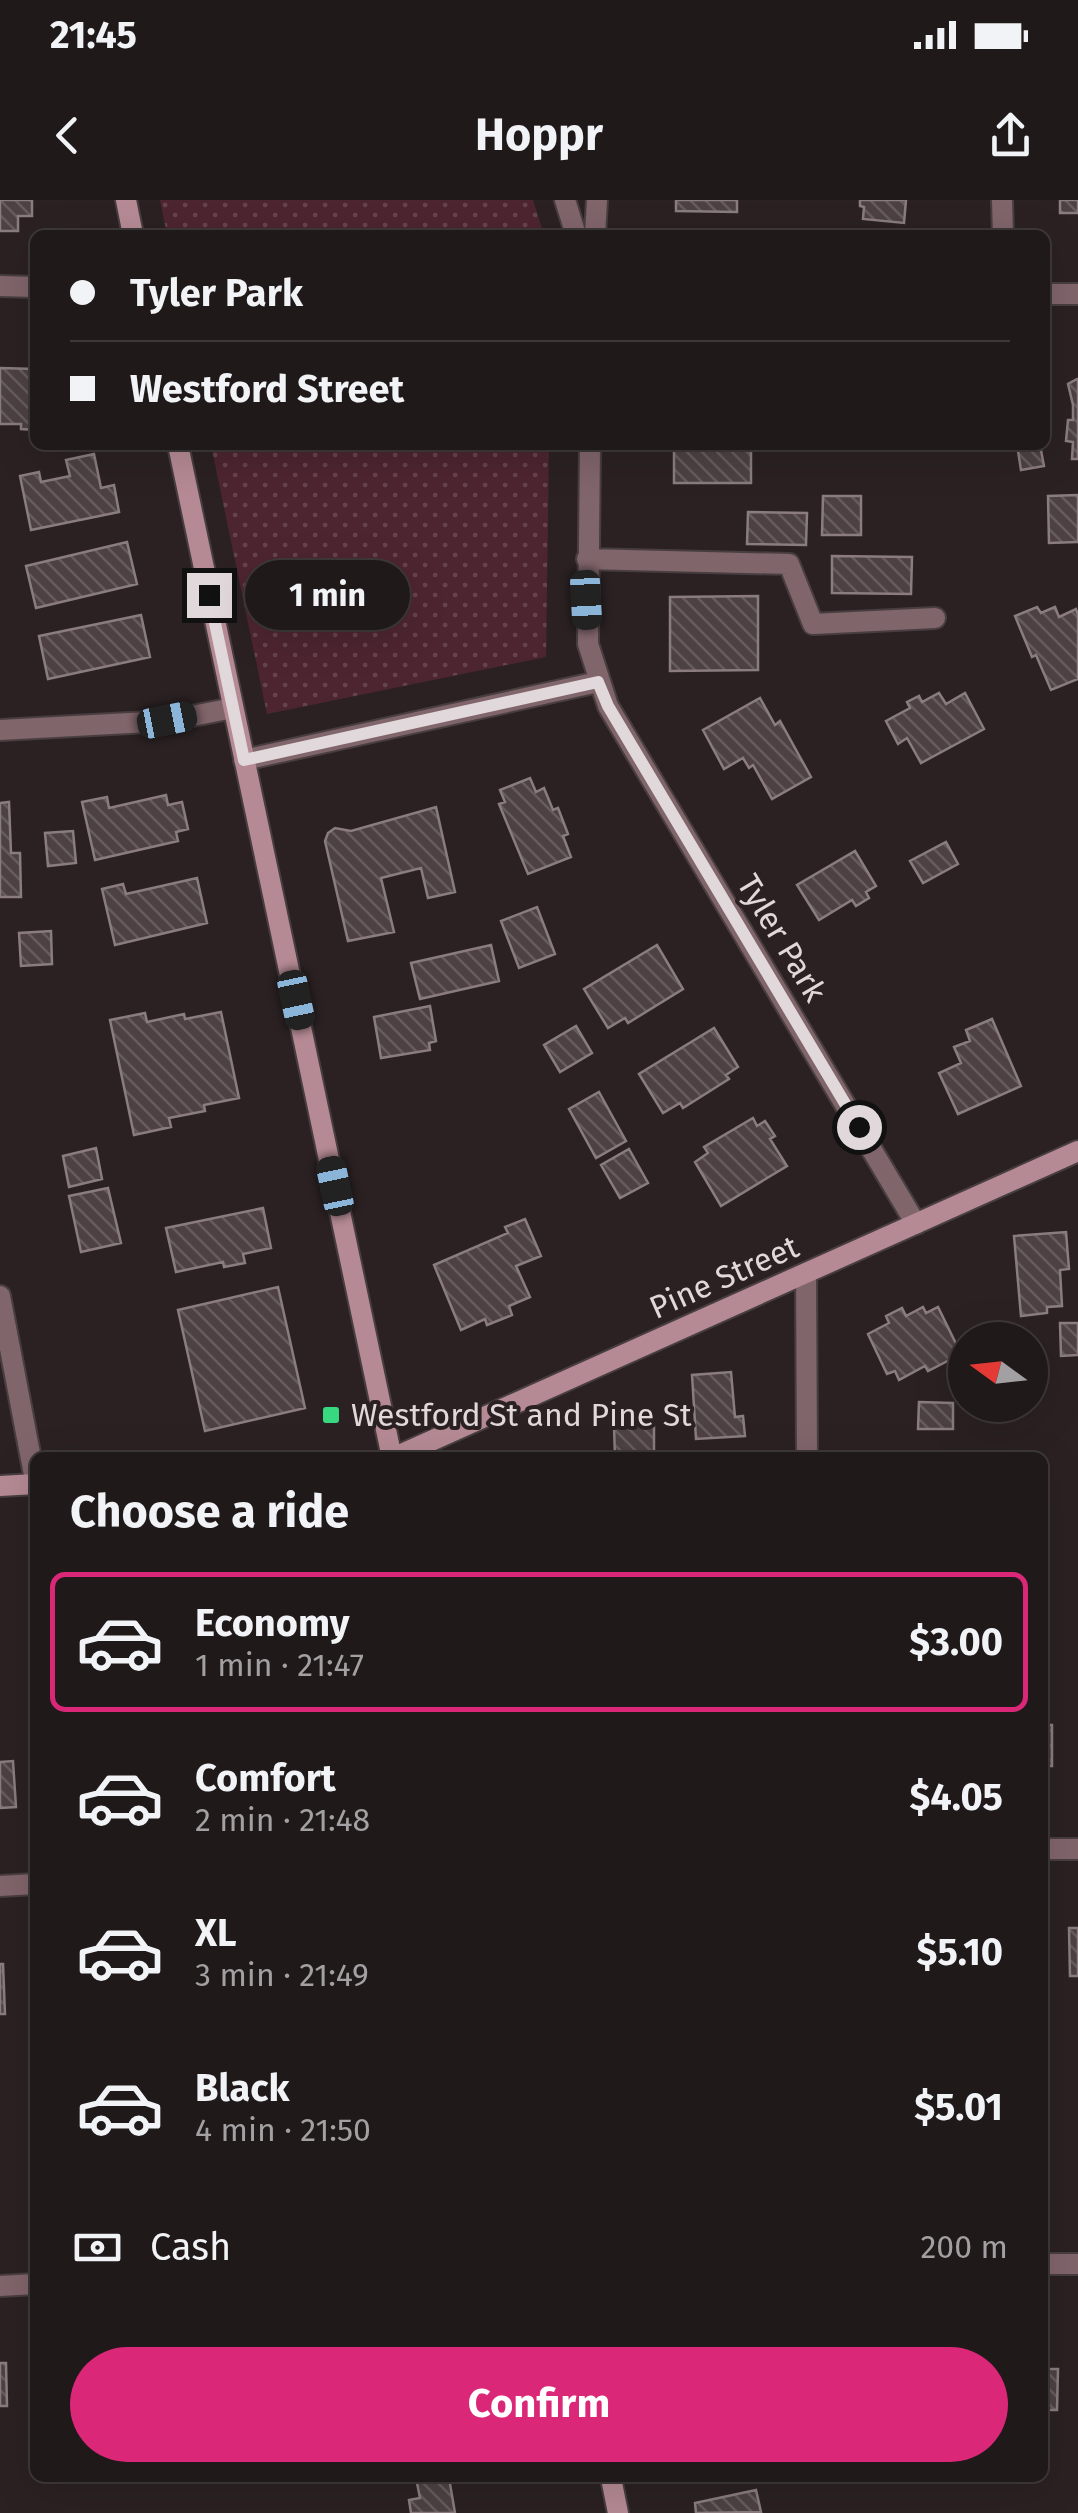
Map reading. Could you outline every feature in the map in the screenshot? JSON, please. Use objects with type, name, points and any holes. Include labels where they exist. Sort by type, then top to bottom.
[{"type":"main road","points":[[126,200],[133,230]]},
{"type":"main road","points":[[179,450],[392,1452]]},
{"type":"main road","name":"Pine Street","points":[[406,1452],[1078,1150]]},
{"type":"main road","points":[[0,1486],[30,1483]]},
{"type":"main road","points":[[612,2482],[618,2513]]},
{"type":"street","points":[[565,200],[574,230]]},
{"type":"street","points":[[595,230],[597,200]]},
{"type":"street","points":[[1002,200],[1003,230]]},
{"type":"street","points":[[0,286],[30,287]]},
{"type":"street","points":[[1050,294],[1078,294]]},
{"type":"street","name":"Tyler Park","points":[[590,450],[588,644],[608,706],[916,1224]]},
{"type":"street","points":[[587,559],[789,564],[814,624],[935,618]]},
{"type":"street","points":[[244,760],[598,682]]},
{"type":"street","points":[[0,730],[167,720],[233,708]]},
{"type":"street","points":[[806,1273],[807,1452]]},
{"type":"street","points":[[0,1296],[30,1455]]},
{"type":"street","points":[[1048,1849],[1078,1849]]},
{"type":"street","points":[[0,1886],[30,1884]]},
{"type":"street","points":[[1048,2264],[1078,2264]]},
{"type":"street","points":[[0,2286],[30,2284]]},
{"type":"shaded area","points":[[160,200],[533,200],[542,230],[166,230]]},
{"type":"shaded area","points":[[212,450],[549,450],[546,657],[267,714]]},
{"type":"building","points":[[0,200],[32,200],[32,216],[18,216],[18,231],[0,231]]},
{"type":"building","points":[[676,200],[737,200],[737,212],[676,211]]},
{"type":"building","points":[[860,200],[906,200],[904,223],[863,219]]},
{"type":"building","points":[[1060,200],[1078,200],[1078,213],[1060,213]]},
{"type":"building","points":[[0,368],[30,369],[30,430],[21,429],[21,424],[0,424]]},
{"type":"building","points":[[1077,379],[1078,459],[1072,459],[1073,442],[1066,441],[1068,420],[1073,420],[1068,384]]},
{"type":"building","points":[[674,450],[751,450],[751,483],[674,483]]},
{"type":"building","points":[[1018,450],[1041,450],[1044,466],[1021,470]]},
{"type":"building","points":[[94,454],[101,488],[114,485],[119,512],[31,530],[20,476],[39,472],[41,482],[70,476],[66,460]]},
{"type":"building","points":[[1078,495],[1078,542],[1049,543],[1048,496]]},
{"type":"building","points":[[823,496],[861,496],[861,535],[822,535]]},
{"type":"building","points":[[748,512],[807,513],[806,545],[747,544]]},
{"type":"building","points":[[127,542],[137,584],[36,608],[26,566]]},
{"type":"building","points":[[832,556],[912,557],[911,594],[832,593]]},
{"type":"building","points":[[758,596],[758,670],[670,671],[670,597]]},
{"type":"building","points":[[1037,607],[1041,613],[1055,607],[1059,617],[1076,609],[1078,615],[1078,679],[1051,690],[1015,616]]},
{"type":"building","points":[[141,615],[150,657],[48,679],[39,636]]},
{"type":"building","points":[[939,693],[946,704],[965,693],[984,729],[921,763],[907,738],[898,744],[886,721],[910,708],[907,702],[919,696],[922,702]]},
{"type":"building","points":[[760,698],[775,725],[780,721],[811,777],[772,799],[753,765],[749,768],[743,758],[724,769],[703,730]]},
{"type":"building","points":[[530,778],[536,792],[544,788],[553,810],[558,808],[571,857],[528,874],[499,804],[505,802],[500,790]]},
{"type":"building","points":[[166,795],[168,805],[182,802],[188,829],[176,832],[178,841],[95,860],[82,802],[107,797],[109,808]]},
{"type":"building","points":[[9,802],[11,853],[20,853],[21,897],[0,897],[0,803]]},
{"type":"building","points":[[436,807],[455,892],[428,898],[421,868],[381,878],[394,932],[348,941],[325,841],[328,833],[335,828],[351,831]]},
{"type":"building","points":[[73,831],[76,863],[48,866],[45,833]]},
{"type":"building","points":[[946,842],[958,864],[923,883],[910,861]]},
{"type":"building","points":[[855,851],[876,886],[866,892],[869,898],[856,906],[852,900],[819,920],[797,885]]},
{"type":"building","points":[[197,878],[207,923],[115,945],[102,889],[123,884],[126,894]]},
{"type":"building","points":[[537,907],[555,954],[519,968],[501,921]]},
{"type":"building","points":[[51,931],[52,964],[21,966],[19,933]]},
{"type":"building","points":[[491,945],[499,981],[420,999],[411,963]]},
{"type":"building","points":[[657,945],[683,989],[628,1023],[625,1018],[608,1028],[584,989]]},
{"type":"building","points":[[430,1006],[436,1041],[429,1043],[430,1050],[381,1058],[374,1017]]},
{"type":"building","points":[[221,1012],[239,1098],[204,1105],[205,1111],[169,1118],[171,1127],[134,1135],[110,1020],[145,1013],[147,1022]]},
{"type":"building","points":[[992,1019],[1021,1086],[958,1114],[939,1073],[961,1063],[954,1047],[970,1041],[966,1030]]},
{"type":"building","points":[[576,1026],[592,1053],[560,1072],[544,1045]]},
{"type":"building","points":[[714,1028],[738,1067],[726,1075],[729,1079],[683,1108],[680,1103],[663,1113],[639,1074]]},
{"type":"building","points":[[599,1092],[626,1141],[596,1158],[569,1109]]},
{"type":"building","points":[[753,1118],[757,1126],[765,1121],[775,1136],[770,1139],[787,1166],[721,1206],[695,1162],[708,1153],[704,1147]]},
{"type":"building","points":[[96,1148],[102,1179],[69,1187],[63,1156]]},
{"type":"building","points":[[629,1149],[648,1183],[620,1198],[601,1165]]},
{"type":"building","points":[[108,1188],[121,1243],[81,1252],[69,1196]]},
{"type":"building","points":[[263,1208],[271,1248],[243,1254],[245,1263],[224,1267],[223,1262],[176,1272],[166,1228]]},
{"type":"building","points":[[525,1219],[541,1256],[516,1266],[530,1297],[509,1306],[512,1315],[487,1325],[485,1319],[461,1330],[434,1265],[508,1233],[505,1227]]},
{"type":"building","points":[[1066,1232],[1069,1269],[1060,1270],[1062,1306],[1047,1307],[1047,1313],[1021,1316],[1014,1236]]},
{"type":"building","points":[[278,1287],[305,1408],[205,1431],[178,1310]]},
{"type":"building","points":[[923,1307],[926,1313],[938,1307],[948,1327],[948,1361],[928,1371],[925,1366],[899,1380],[895,1371],[887,1374],[868,1334],[889,1323],[886,1316],[902,1308],[906,1316]]},
{"type":"building","points":[[1060,1323],[1078,1323],[1078,1355],[1061,1356]]},
{"type":"building","points":[[731,1372],[735,1417],[743,1416],[745,1436],[696,1439],[692,1375]]},
{"type":"building","points":[[919,1402],[948,1403],[948,1422],[953,1422],[953,1429],[918,1429]]},
{"type":"building","points":[[614,1426],[654,1426],[654,1452],[615,1452]]},
{"type":"building","points":[[1048,1725],[1052,1725],[1052,1766],[1048,1766]]},
{"type":"building","points":[[13,1761],[16,1807],[0,1808],[0,1762]]},
{"type":"building","points":[[1069,1928],[1078,1928],[1078,1976],[1070,1976]]},
{"type":"building","points":[[3,1964],[5,2014],[0,2014]]},
{"type":"building","points":[[0,2363],[6,2363],[7,2406],[0,2406]]},
{"type":"building","points":[[1048,2369],[1058,2369],[1057,2410],[1048,2410]]},
{"type":"building","points":[[417,2482],[450,2482],[455,2513],[411,2513],[409,2500],[420,2498]]},
{"type":"building","points":[[756,2490],[761,2512],[696,2513],[695,2503]]},
{"type":"place","name":"Westford St and Pine St","points":[[331,1415]]},
{"type":"route","points":[[209,595],[244,760],[598,682],[608,706],[859,1127]]}]
